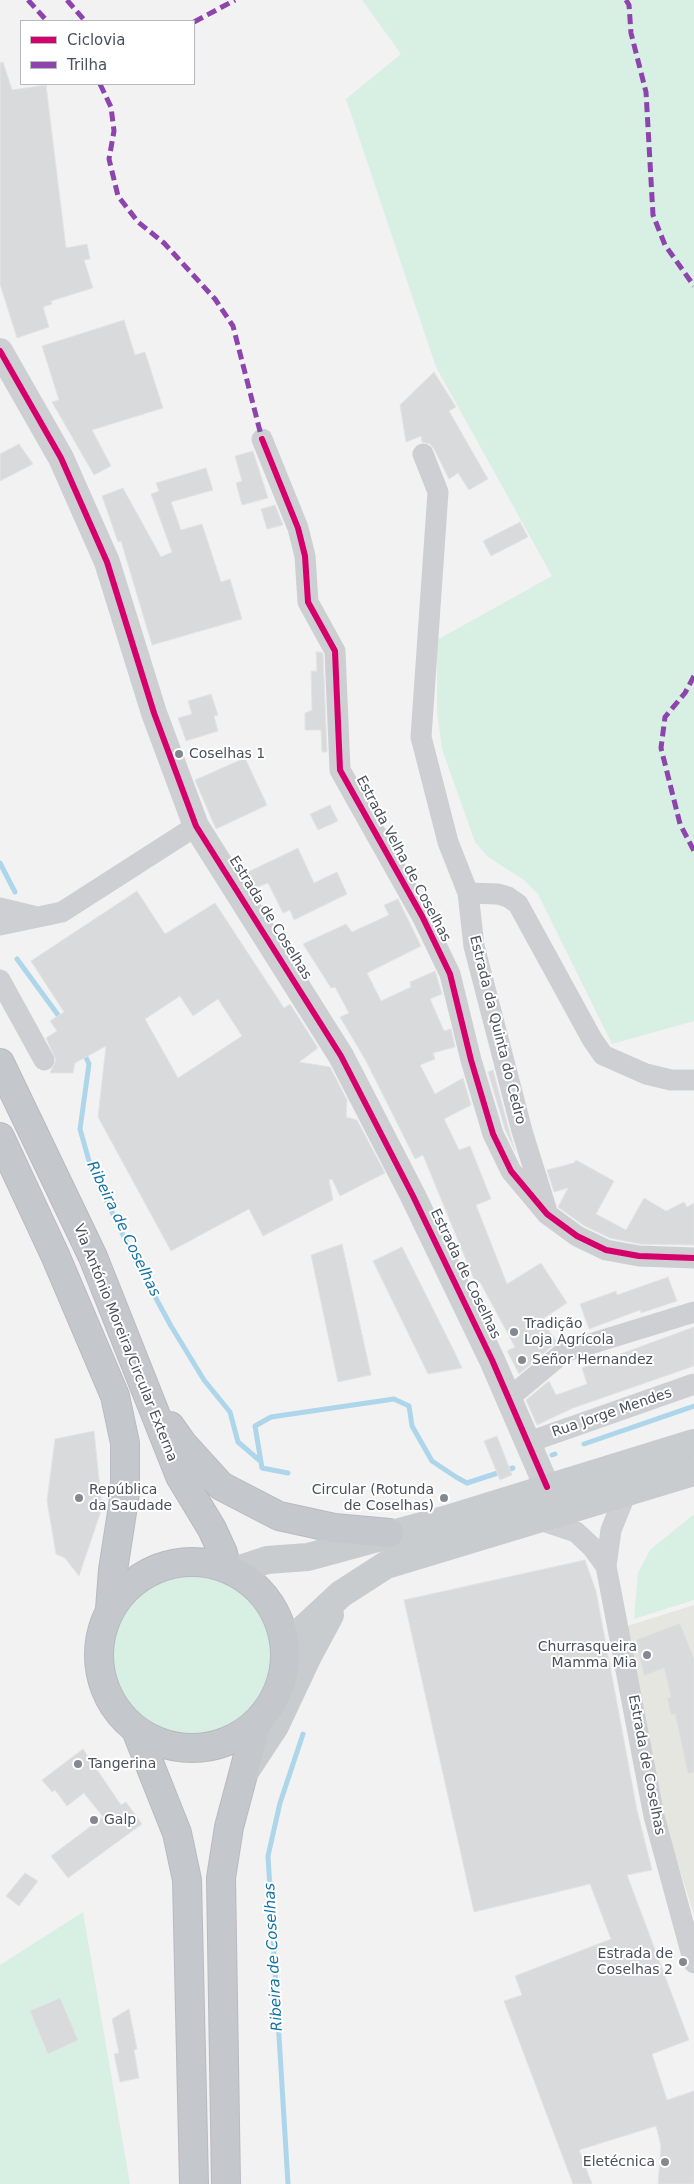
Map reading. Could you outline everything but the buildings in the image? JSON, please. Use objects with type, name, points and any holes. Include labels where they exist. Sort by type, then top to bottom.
[{"type":"highway","name":"Via António Moreira/Circular Externa","points":[[0,1063],[93,1257],[180,1476],[212,1528],[230,1569]]},
{"type":"highway","points":[[0,1137],[55,1255],[115,1396],[125,1443],[125,1492],[113,1570],[110,1609]]},
{"type":"highway","points":[[145,1389],[182,1443],[221,1486],[278,1516],[334,1528],[389,1533]]},
{"type":"highway","points":[[193,1560],[230,1569],[254,1584],[270,1602],[280,1623],[286,1646],[284,1674],[274,1700],[257,1722],[230,1741],[198,1749],[165,1745],[136,1730],[111,1703],[103,1686],[99,1668],[98,1648],[102,1628],[110,1609],[131,1583],[160,1566],[193,1560]]},
{"type":"highway","points":[[226,2184],[221,1878],[229,1827],[257,1722]]},
{"type":"highway","points":[[136,1730],[178,1833],[187,1880],[194,2184]]},
{"type":"main road","points":[[230,1569],[267,1560],[308,1556],[451,1518],[694,1443]]},
{"type":"main road","points":[[286,1646],[341,1594],[386,1565],[694,1472]]},
{"type":"main road","points":[[241,1778],[275,1726],[307,1658],[341,1594]]},
{"type":"street","name":"Estrada de Coselhas","points":[[0,351],[61,458],[107,562],[154,713],[196,826],[341,1056],[414,1196],[509,1398],[547,1487]]},
{"type":"street","name":"Estrada Velha de Coselhas","points":[[262,439],[298,528],[305,556],[308,602],[335,651],[340,770],[422,916],[450,974],[471,1060],[493,1134],[511,1171],[547,1214],[577,1236],[606,1250],[639,1256],[694,1258]]},
{"type":"street","name":"Estrada da Quinta do Cedro","points":[[423,454],[438,492],[422,737],[427,766],[448,842],[468,893],[474,946],[522,1131],[547,1214]]},
{"type":"street","points":[[0,925],[62,912],[196,826]]},
{"type":"street","points":[[468,893],[498,894],[508,897],[518,904],[592,1039],[603,1055],[646,1074],[670,1080],[694,1080]]},
{"type":"street","points":[[0,908],[40,918]]},
{"type":"street","points":[[0,980],[44,1060]]},
{"type":"street","points":[[509,1398],[564,1352],[694,1312]]},
{"type":"street","name":"Rua Jorge Mendes","points":[[529,1442],[694,1384]]},
{"type":"street","name":"Estrada de Coselhas","points":[[626,1493],[611,1530],[606,1566],[654,1816],[694,1963]]},
{"type":"street","name":"Estrada de Coselhas","points":[[536,1519],[576,1532],[592,1547],[606,1566]]},
{"type":"shaded area","points":[[694,1605],[694,1915],[661,1810],[624,1627]]},
{"type":"green space","points":[[362,0],[694,0],[694,1021],[612,1044],[538,894],[524,880],[488,857],[475,842],[442,749],[437,712],[437,640],[552,576],[436,367],[346,99],[401,54]]},
{"type":"green space","points":[[694,1514],[694,1600],[634,1619],[638,1573],[650,1550]]},
{"type":"green space","points":[[191,1573],[207,1575],[222,1580],[236,1587],[248,1597],[258,1609],[265,1623],[270,1638],[272,1654],[270,1670],[265,1685],[258,1699],[248,1711],[236,1721],[222,1728],[207,1733],[191,1735],[175,1733],[160,1728],[146,1721],[134,1711],[124,1699],[117,1685],[112,1670],[110,1654],[112,1638],[117,1623],[124,1609],[134,1597],[146,1587],[160,1580],[175,1575]]},
{"type":"green space","points":[[83,1912],[130,2184],[0,2184],[0,1965]]},
{"type":"waterway","name":"Ribeira de Coselhas","points":[[0,863],[15,892]]},
{"type":"waterway","name":"Ribeira de Coselhas","points":[[17,959],[61,1019]]},
{"type":"waterway","name":"Ribeira de Coselhas","points":[[83,1051],[89,1064],[80,1129],[91,1168],[133,1256],[171,1326],[204,1380],[230,1412],[238,1442],[259,1460]]},
{"type":"waterway","points":[[288,1473],[262,1468],[255,1426],[271,1417],[394,1399],[409,1406],[412,1426],[432,1461],[456,1477],[467,1483],[513,1468]]},
{"type":"waterway","points":[[584,1444],[694,1406]]},
{"type":"waterway","name":"Ribeira de Coselhas","points":[[288,2184],[268,1856],[280,1803],[303,1734]]},
{"type":"marked path","points":[[28,0],[46,20]]},
{"type":"marked path","points":[[67,0],[84,20]]},
{"type":"marked path","points":[[195,21],[235,0]]},
{"type":"marked path","points":[[626,0],[629,5],[631,33],[646,92],[653,215],[665,245],[694,286]]},
{"type":"marked path","points":[[100,85],[111,107],[114,131],[109,159],[118,196],[138,222],[164,243],[215,299],[233,326],[262,439]]},
{"type":"marked path","points":[[694,676],[685,693],[665,717],[661,748],[680,824],[694,851]]},
{"type":"cycle path","points":[[0,351],[61,458],[107,562],[154,713],[196,826],[341,1056],[413,1196],[492,1360],[547,1487]]},
{"type":"cycle path","points":[[262,439],[298,528],[305,556],[308,602],[335,651],[340,770],[422,916],[450,974],[471,1060],[493,1134],[511,1171],[547,1214],[577,1236],[606,1250],[639,1256],[694,1258]]},
{"type":"place","name":"Coselhas 1","points":[[179,754]]},
{"type":"place","name":"Tradição Loja Agrícola","points":[[514,1332]]},
{"type":"place","name":"Señor Hernandez","points":[[522,1360]]},
{"type":"place","name":"República da Saudade","points":[[79,1498]]},
{"type":"place","name":"Circular (Rotunda de Coselhas)","points":[[444,1498]]},
{"type":"place","name":"Churrasqueira Mamma Mia","points":[[647,1655]]},
{"type":"place","name":"Tangerina","points":[[78,1764]]},
{"type":"place","name":"Galp","points":[[94,1820]]},
{"type":"place","name":"Estrada de Coselhas 2","points":[[683,1962]]},
{"type":"place","name":"Eletécnica","points":[[665,2162]]}]
